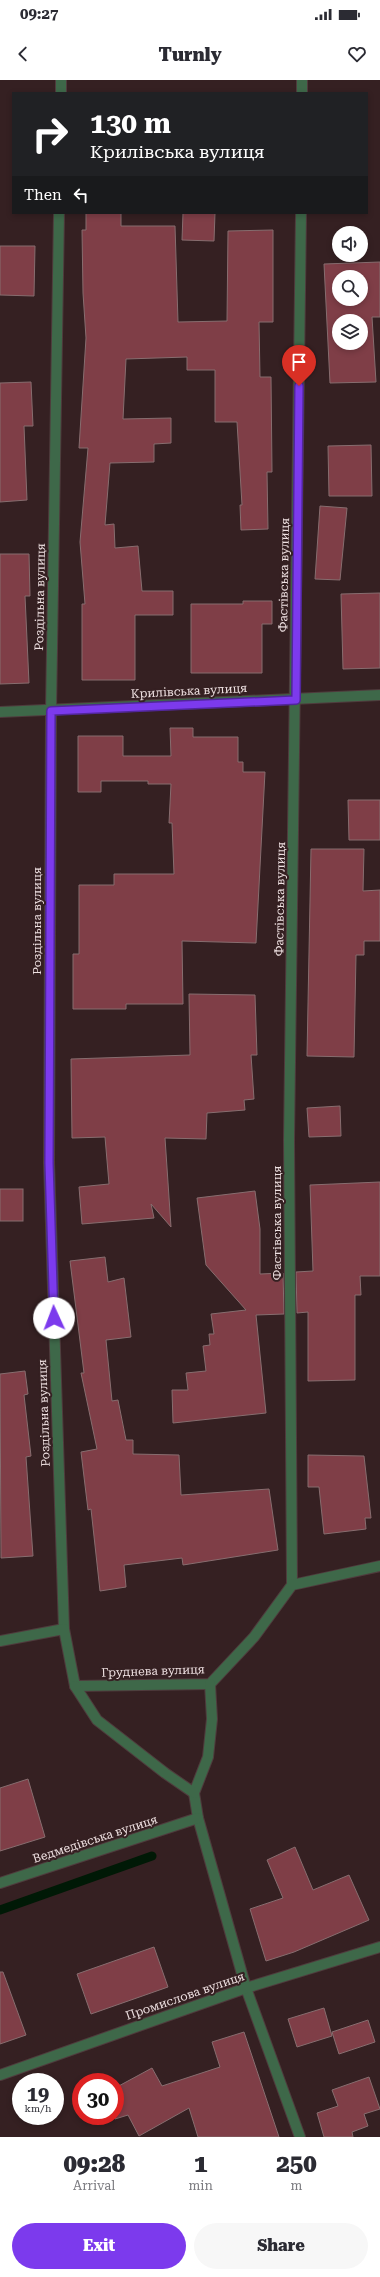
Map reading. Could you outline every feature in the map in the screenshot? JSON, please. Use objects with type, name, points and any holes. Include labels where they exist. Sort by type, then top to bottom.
[{"type":"street","points":[[61,80],[61,92]]},
{"type":"street","points":[[302,80],[302,92]]},
{"type":"street","name":"Роздільна вулиця","points":[[59,214],[51,711],[49,1163],[64,1629]]},
{"type":"street","name":"Фастівська вулиця","points":[[292,1585],[289,1140],[296,700],[301,214]]},
{"type":"street","name":"Крилівська вулиця","points":[[0,712],[51,711],[380,695]]},
{"type":"street","points":[[292,1585],[380,1566]]},
{"type":"street","name":"Груднева вулиця","points":[[75,1686],[210,1684],[254,1637],[292,1585]]},
{"type":"street","points":[[0,1641],[64,1629],[75,1686],[98,1720],[165,1773],[194,1793]]},
{"type":"street","points":[[210,1684],[212,1719],[208,1757],[194,1793],[198,1818],[246,1988],[300,2137]]},
{"type":"street","name":"Ведмедівська вулиця","points":[[0,1883],[198,1818]]},
{"type":"street","name":"Промислова вулиця","points":[[0,2075],[246,1988],[380,1947]]},
{"type":"building","points":[[86,214],[121,214],[121,226],[175,226],[178,322],[227,321],[228,231],[273,230],[273,322],[259,322],[260,377],[271,377],[272,472],[267,472],[268,529],[241,530],[240,505],[242,505],[237,422],[215,422],[215,370],[187,370],[187,357],[126,359],[123,419],[171,418],[171,443],[154,444],[154,462],[110,463],[105,525],[114,524],[115,548],[138,546],[142,591],[173,591],[173,615],[135,615],[135,680],[82,680],[82,604],[85,604],[80,542],[88,448],[79,448],[86,338],[83,293],[82,230],[86,230]]},
{"type":"building","points":[[183,214],[215,214],[214,241],[182,240]]},
{"type":"building","points":[[0,246],[35,246],[34,296],[0,295]]},
{"type":"building","points":[[380,262],[380,317],[372,317],[376,382],[330,383],[324,264]]},
{"type":"building","points":[[31,382],[33,426],[24,426],[27,500],[0,502],[0,383]]},
{"type":"building","points":[[371,445],[372,496],[329,496],[328,446]]},
{"type":"building","points":[[320,506],[347,508],[340,580],[315,579]]},
{"type":"building","points":[[0,554],[29,554],[30,596],[25,596],[29,683],[0,684]]},
{"type":"building","points":[[380,593],[380,668],[343,669],[341,594]]},
{"type":"building","points":[[243,601],[272,601],[272,624],[262,624],[262,673],[191,673],[191,604],[243,604]]},
{"type":"building","points":[[170,728],[193,728],[193,737],[238,737],[238,762],[243,762],[243,772],[265,772],[256,943],[182,941],[183,1004],[126,1004],[126,1009],[73,1009],[73,954],[79,954],[79,885],[114,885],[114,874],[174,874],[172,823],[169,823],[171,784],[148,784],[148,781],[101,781],[101,792],[78,792],[78,736],[123,736],[123,756],[171,756]]},
{"type":"building","points":[[348,800],[380,800],[380,840],[349,840]]},
{"type":"building","points":[[311,849],[364,849],[363,891],[380,890],[380,941],[364,941],[364,955],[356,955],[354,1057],[307,1056]]},
{"type":"building","points":[[189,994],[255,995],[257,1055],[251,1055],[254,1099],[244,1100],[245,1110],[207,1113],[206,1139],[165,1138],[171,1227],[151,1204],[154,1218],[82,1224],[79,1187],[109,1184],[105,1137],[72,1138],[71,1059],[190,1055]]},
{"type":"building","points":[[340,1106],[341,1136],[309,1137],[307,1108]]},
{"type":"building","points":[[380,1182],[380,1276],[360,1276],[361,1295],[355,1295],[355,1380],[308,1381],[308,1312],[297,1313],[296,1272],[313,1271],[310,1185]]},
{"type":"building","points":[[0,1189],[23,1189],[23,1221],[0,1221]]},
{"type":"building","points":[[255,1191],[260,1229],[260,1274],[283,1273],[284,1314],[256,1315],[266,1413],[173,1423],[172,1390],[188,1390],[186,1373],[206,1371],[203,1346],[210,1345],[209,1334],[214,1334],[211,1314],[246,1310],[206,1265],[197,1198]]},
{"type":"building","points":[[105,1257],[108,1282],[124,1278],[131,1337],[106,1340],[112,1401],[118,1400],[126,1440],[133,1440],[133,1454],[179,1455],[181,1495],[269,1489],[278,1550],[183,1565],[182,1558],[124,1565],[126,1587],[100,1591],[91,1509],[88,1510],[81,1452],[97,1449],[81,1373],[84,1373],[70,1261]]},
{"type":"building","points":[[25,1371],[28,1394],[24,1395],[31,1456],[26,1457],[33,1556],[1,1558],[0,1374]]},
{"type":"building","points":[[308,1455],[364,1456],[371,1518],[365,1518],[366,1529],[324,1534],[319,1487],[308,1487]]},
{"type":"building","points":[[28,1779],[45,1837],[0,1851],[0,1788]]},
{"type":"building","points":[[295,1847],[313,1890],[349,1875],[369,1920],[294,1952],[266,1961],[250,1909],[283,1898],[267,1860]]},
{"type":"building","points":[[154,1947],[168,1987],[91,2014],[77,1974]]},
{"type":"building","points":[[0,1972],[3,1972],[26,2035],[0,2044]]},
{"type":"building","points":[[324,2008],[332,2036],[297,2047],[288,2019]]},
{"type":"building","points":[[368,2020],[375,2042],[339,2054],[332,2032]]},
{"type":"building","points":[[244,2032],[279,2137],[198,2137],[189,2108],[139,2136],[128,2115],[124,2116],[124,2083],[152,2068],[162,2086],[220,2067],[212,2042]]},
{"type":"building","points":[[369,2077],[380,2109],[364,2114],[368,2126],[352,2132],[353,2137],[324,2137],[317,2113],[338,2106],[332,2090]]},
{"type":"waterway","points":[[0,1910],[152,1856]]},
{"type":"route","points":[[54,1318],[49,1163],[51,711],[296,700],[299,386]]}]
